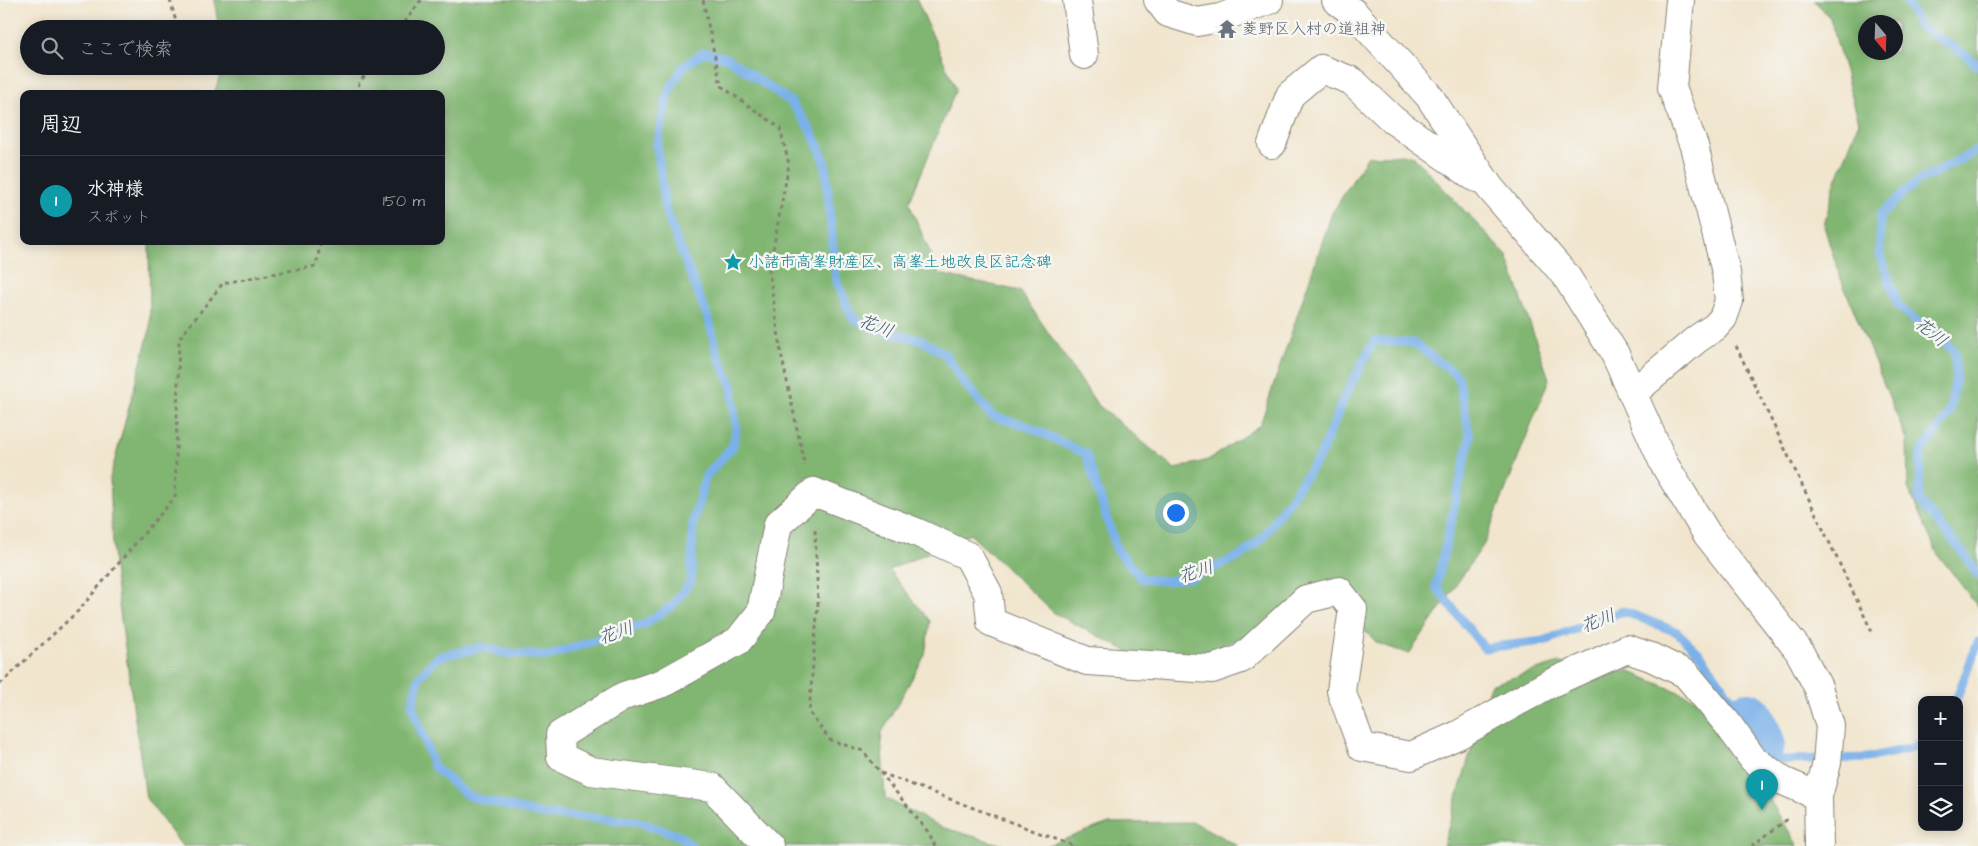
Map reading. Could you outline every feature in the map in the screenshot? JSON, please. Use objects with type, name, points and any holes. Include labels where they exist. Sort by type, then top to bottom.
[{"type":"street","points":[[1077,0],[1084,55]]},
{"type":"street","points":[[1158,0],[1168,13],[1197,22],[1220,18],[1258,2]]},
{"type":"street","points":[[1336,0],[1354,13],[1428,96],[1490,188],[1566,276],[1615,354],[1634,392],[1664,464],[1707,534],[1799,651],[1818,687],[1830,726],[1827,763],[1818,796],[1819,846]]},
{"type":"street","points":[[1634,392],[1697,339],[1715,327],[1723,318],[1729,301],[1726,272],[1694,146],[1672,88],[1680,0]]},
{"type":"street","points":[[1272,144],[1290,95],[1321,69],[1352,82],[1393,120],[1490,188]]},
{"type":"street","points":[[769,846],[712,787],[591,771],[561,757],[560,735],[624,696],[663,683],[738,641],[761,612],[778,524],[814,492],[916,532],[968,556],[988,593],[991,622],[1087,661],[1212,669],[1241,659],[1306,599],[1340,591],[1353,609],[1341,691],[1362,748],[1411,756],[1458,734],[1557,680],[1626,649],[1651,657],[1686,674],[1727,723],[1753,759],[1783,781],[1818,796]]},
{"type":"path","points":[[170,0],[176,20]]},
{"type":"path","points":[[407,20],[421,0]]},
{"type":"path","points":[[703,0],[721,86],[780,128],[789,164],[769,271],[786,376],[802,458],[814,492],[818,603],[808,712],[830,740],[863,751],[929,833],[935,846]]},
{"type":"path","points":[[358,90],[359,83],[365,75]]},
{"type":"path","points":[[0,684],[78,611],[175,497],[179,338],[223,283],[316,266],[320,245]]},
{"type":"path","points":[[1723,318],[1872,632]]},
{"type":"path","points":[[880,773],[1074,846]]},
{"type":"path","points":[[1752,846],[1818,796]]},
{"type":"green space","points":[[214,0],[917,0],[956,89],[909,203],[939,274],[1020,291],[1097,404],[1175,469],[1208,460],[1260,425],[1332,213],[1368,156],[1412,155],[1507,256],[1549,379],[1484,544],[1409,654],[1377,643],[1329,595],[1263,629],[1164,670],[1054,613],[970,534],[889,570],[930,621],[925,655],[881,734],[885,798],[941,827],[1007,846],[182,846],[146,798],[114,569],[110,478],[150,329],[149,245],[445,245],[445,90],[215,90],[220,75],[445,75],[445,20],[217,20]]},
{"type":"green space","points":[[1814,0],[1978,0],[1978,607],[1937,553],[1908,489],[1907,441],[1839,274],[1824,226],[1834,186],[1859,122],[1830,18]]},
{"type":"green space","points":[[1559,663],[1628,671],[1712,706],[1798,846],[1443,846],[1490,685]]},
{"type":"green space","points":[[1194,822],[1238,846],[1046,846],[1109,823]]},
{"type":"waterway","name":"花川","points":[[1906,0],[1920,27],[1963,53],[1978,66]]},
{"type":"waterway","name":"花川","points":[[692,846],[680,836],[636,821],[539,814],[468,796],[434,767],[412,705],[419,677],[438,657],[483,647],[504,653],[548,656],[645,624],[673,605],[691,581],[693,522],[706,476],[733,446],[736,429],[732,386],[717,353],[710,323],[666,213],[657,145],[668,93],[683,67],[704,52],[727,58],[791,102],[810,129],[825,161],[836,280],[853,319],[882,331],[921,340],[945,354],[962,380],[992,416],[1027,426],[1086,454],[1117,550],[1142,579],[1168,581],[1193,577],[1242,555],[1263,537],[1320,456],[1344,398],[1374,341],[1414,343],[1458,376],[1470,438],[1436,587],[1484,648],[1544,641],[1623,611],[1677,632],[1701,655],[1728,694],[1748,718]]},
{"type":"waterway","name":"花川","points":[[1978,150],[1915,183],[1880,215],[1880,254],[1898,305],[1916,321],[1935,332],[1955,352],[1956,378],[1949,413],[1921,452],[1919,500],[1964,554],[1978,575]]},
{"type":"waterway","name":"花川","points":[[1958,696],[1978,642]]},
{"type":"waterway","name":"花川","points":[[1748,718],[1759,743]]},
{"type":"waterway","name":"花川","points":[[1759,743],[1782,760],[1867,758],[1913,748],[1918,744]]},
{"type":"place","name":"菱野区入村の道祖神","points":[[1227,29]]},
{"type":"place","name":"小諸市高峯財産区、高峯土地改良区記念碑","points":[[733,262]]},
{"type":"place","name":"水神様","points":[[1762,810]]}]
